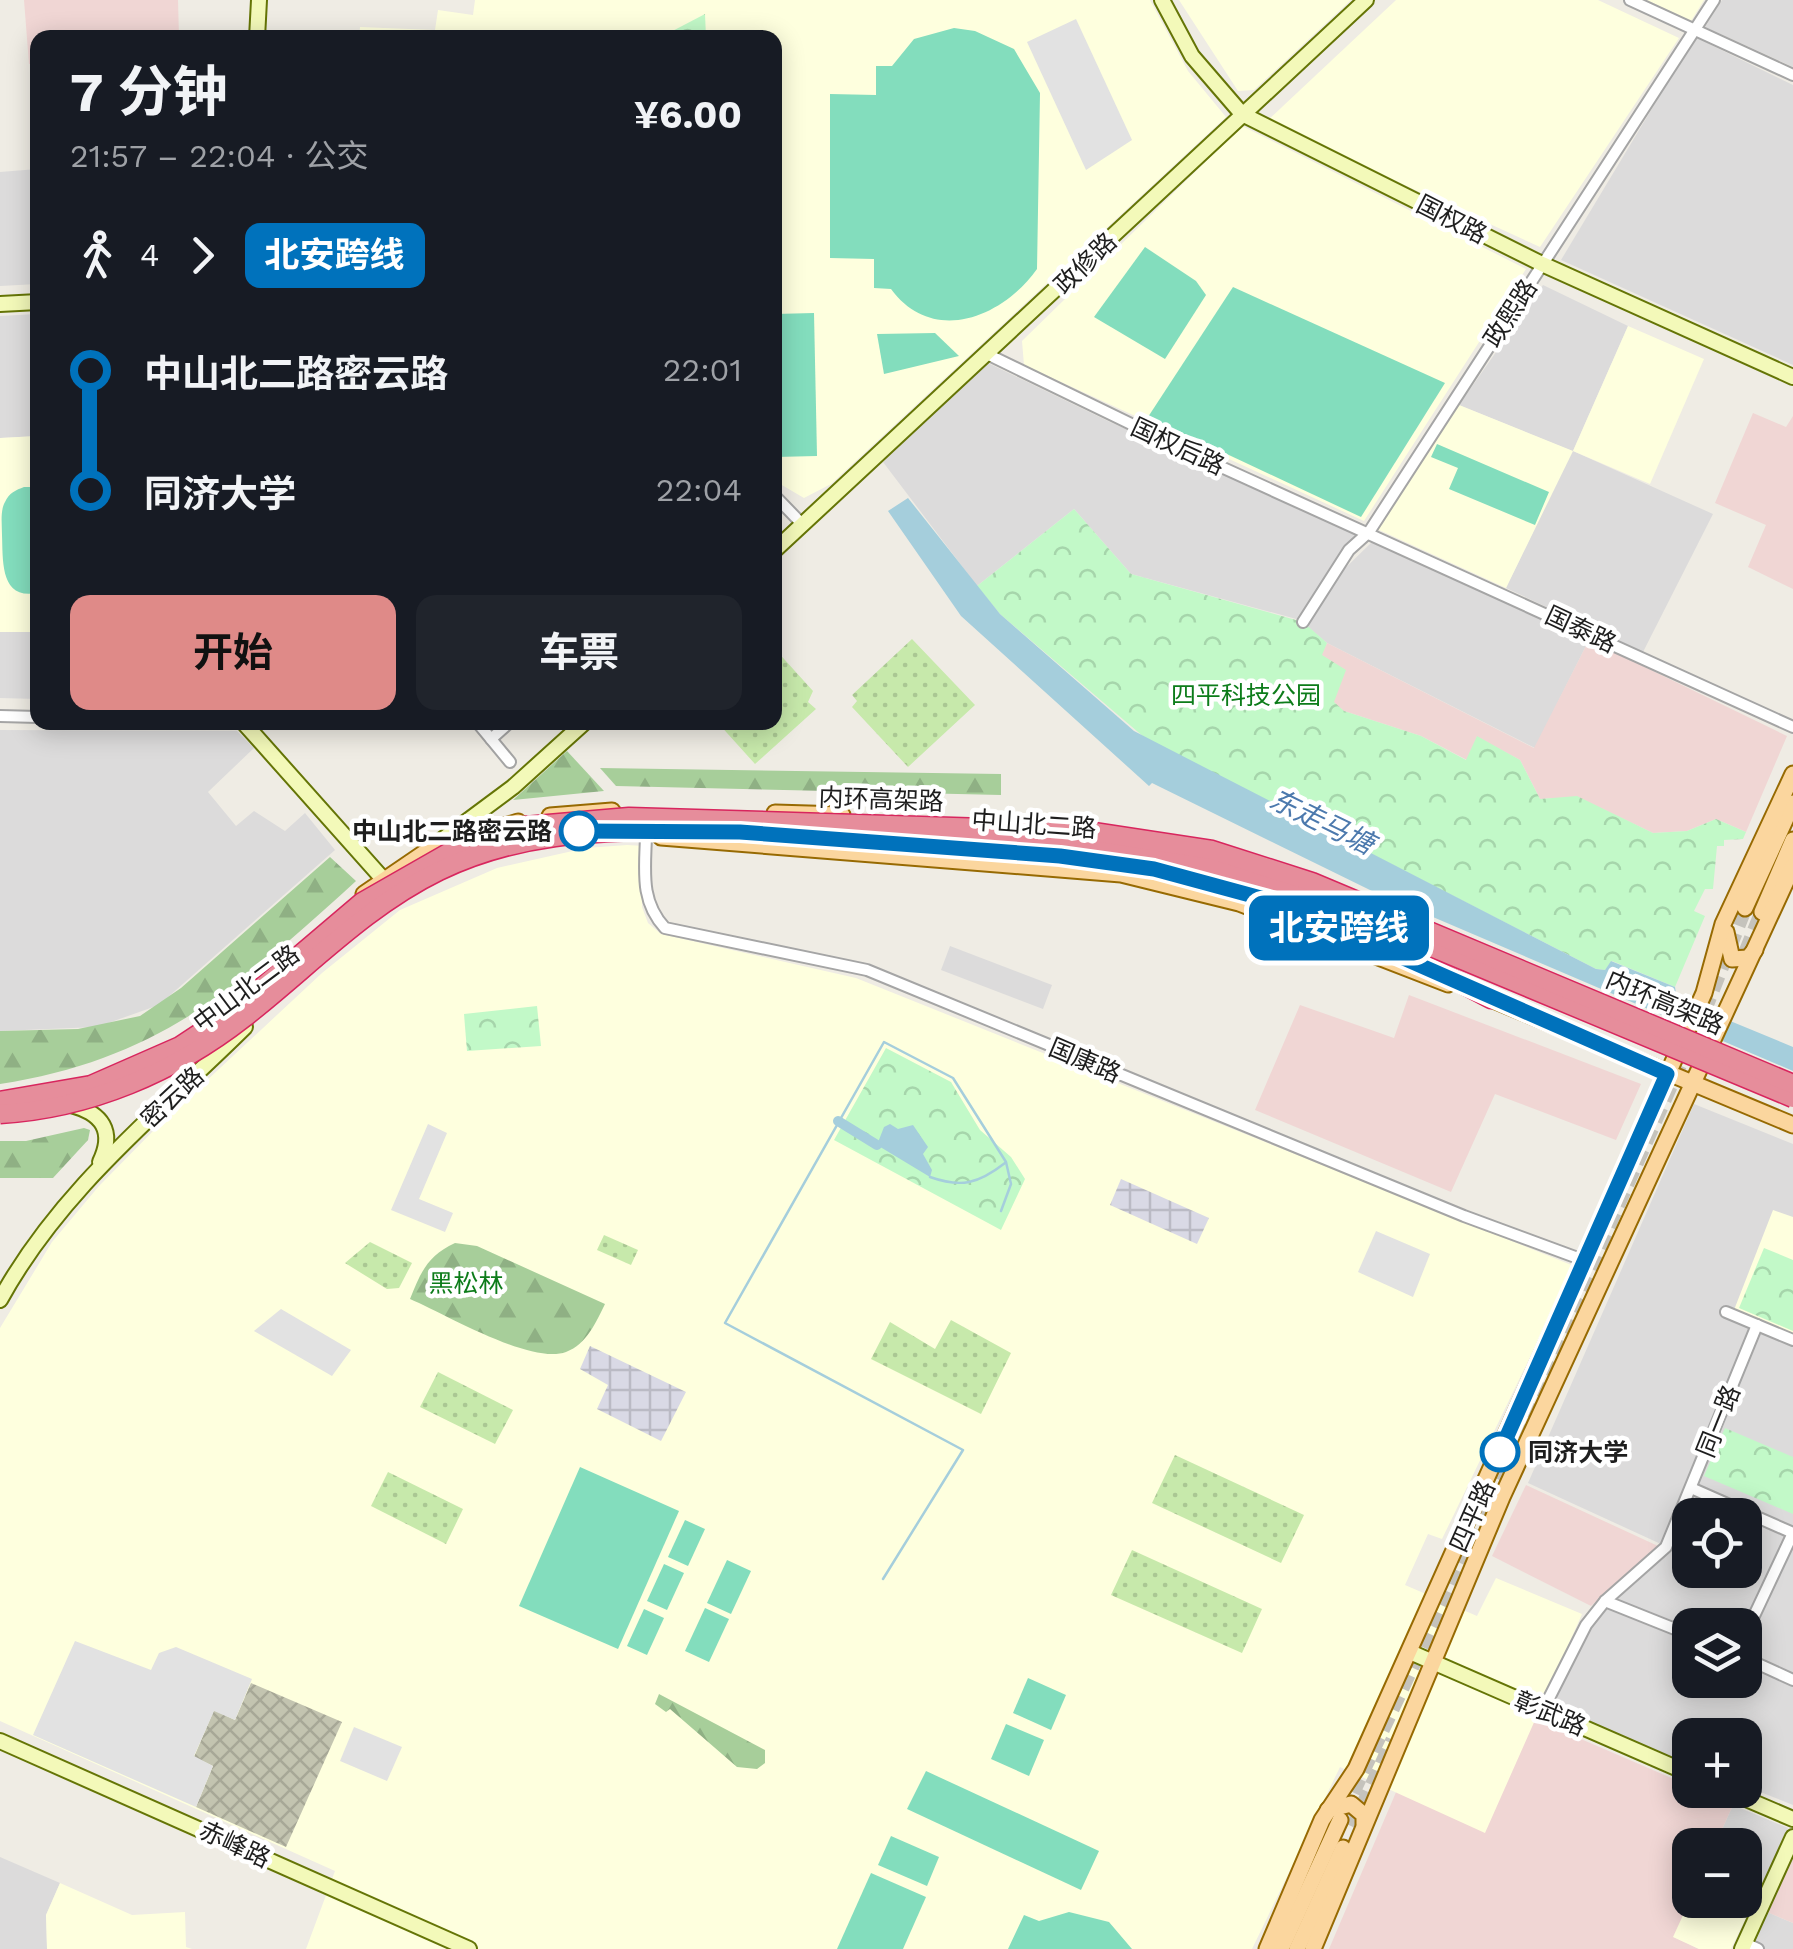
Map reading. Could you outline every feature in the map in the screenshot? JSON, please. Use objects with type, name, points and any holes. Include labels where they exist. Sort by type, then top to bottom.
[{"type":"highway","name":"内环高架路","points":[[0,1098],[91,1084],[180,1046],[236,1009],[362,902],[442,854],[525,826],[614,818],[1087,830],[1212,850],[1312,882],[1793,1084]]},
{"type":"highway","name":"内环高架路","points":[[0,1114],[67,1104],[153,1075],[246,1016],[374,910],[414,884],[479,854],[577,831],[740,832],[1121,848],[1229,869],[1316,899],[1793,1100]]},
{"type":"highway","points":[[740,832],[1094,860],[1154,869],[1234,889],[1341,929],[1492,999]]},
{"type":"main road","name":"四平路","points":[[1313,1949],[1356,1770],[1586,1261],[1704,992],[1728,914],[1793,774]]},
{"type":"main road","points":[[1745,908],[1793,804]]},
{"type":"main road","name":"中山北二路","points":[[0,1098],[89,1077],[187,1033],[229,1005],[384,878],[430,849],[497,826],[582,812],[646,810],[984,820],[1126,833],[1192,849],[1278,880],[1793,1100]]},
{"type":"main road","name":"中山北二路","points":[[0,1114],[71,1105],[186,1065],[245,1028],[348,936],[399,901],[454,869],[524,845],[579,834],[1121,874],[1238,903],[1492,999],[1793,1125]]},
{"type":"main road","points":[[1762,912],[1793,840]]},
{"type":"main road","name":"四平路","points":[[1267,1949],[1346,1820],[1432,1663],[1502,1497],[1793,866]]},
{"type":"main road","points":[[1728,914],[1726,943],[1732,960],[1748,958],[1764,936]]},
{"type":"main road","points":[[1281,1949],[1346,1820]]},
{"type":"main road","points":[[1297,1949],[1346,1820]]},
{"type":"street","points":[[257,30],[259,0]]},
{"type":"street","name":"国权路","points":[[1162,0],[1192,56],[1242,114],[1542,264],[1793,377]]},
{"type":"street","name":"政修路","points":[[803,525],[1366,0]]},
{"type":"street","points":[[1630,0],[1793,76]]},
{"type":"street","name":"政熙路","points":[[1303,622],[1349,550],[1369,532],[1714,0]]},
{"type":"street","points":[[0,304],[30,302]]},
{"type":"street","name":"国权后路","points":[[989,355],[1196,456],[1369,532]]},
{"type":"street","points":[[782,503],[803,525],[782,544]]},
{"type":"street","name":"国泰路","points":[[1369,532],[1793,727]]},
{"type":"street","points":[[0,716],[30,716]]},
{"type":"street","points":[[250,730],[384,878],[399,901]]},
{"type":"street","points":[[483,730],[510,762]]},
{"type":"street","points":[[491,740],[502,730]]},
{"type":"street","points":[[430,849],[495,802],[576,730]]},
{"type":"street","points":[[495,802],[488,817],[497,826]]},
{"type":"street","name":"国康路","points":[[646,836],[645,892],[654,916],[666,928],[867,970],[1464,1216],[1586,1261]]},
{"type":"street","name":"密云路","points":[[0,1300],[35,1244],[99,1166],[245,1028]]},
{"type":"street","name":"密云路","points":[[71,1105],[91,1110],[104,1124],[107,1142],[99,1166]]},
{"type":"street","points":[[1726,1312],[1793,1340]]},
{"type":"street","name":"同一路","points":[[1543,1710],[1586,1625],[1605,1601],[1666,1547],[1757,1325]]},
{"type":"street","points":[[1691,1488],[1793,1533],[1758,1608]]},
{"type":"street","points":[[1605,1601],[1672,1629]]},
{"type":"street","name":"彰武路","points":[[1410,1652],[1672,1766]]},
{"type":"street","points":[[1762,1666],[1793,1680]]},
{"type":"street","name":"赤峰路","points":[[0,1741],[469,1949]]},
{"type":"street","points":[[1762,1804],[1792,1816]]},
{"type":"street","points":[[1748,1947],[1793,1837]]},
{"type":"shaded area","points":[[24,0],[178,0],[179,30],[30,30],[29,64]]},
{"type":"shaded area","points":[[475,0],[1150,0],[1188,71],[1226,117],[831,484],[804,498],[782,485],[782,30],[435,30],[438,10],[473,15]]},
{"type":"shaded area","points":[[1179,0],[1351,0],[1254,90],[1238,91]]},
{"type":"shaded area","points":[[1396,0],[1598,0],[1679,38],[1540,247],[1266,122]]},
{"type":"shaded area","points":[[1647,0],[1704,0],[1691,21]]},
{"type":"shaded area","points":[[1722,0],[1793,0],[1793,67],[1705,27]]},
{"type":"shaded area","points":[[1076,19],[1132,140],[1086,170],[1027,42]]},
{"type":"shaded area","points":[[360,27],[435,30],[360,30]]},
{"type":"shaded area","points":[[1695,37],[1793,85],[1793,365],[1561,260]]},
{"type":"shaded area","points":[[1242,126],[1526,269],[1364,521],[1024,365],[1022,341]]},
{"type":"shaded area","points":[[30,170],[30,284],[0,286],[0,172]]},
{"type":"shaded area","points":[[1543,285],[1628,326],[1573,451],[1713,514],[1643,652],[1506,588],[1572,451],[1459,405]]},
{"type":"shaded area","points":[[30,314],[30,436],[0,438],[0,316]]},
{"type":"shaded area","points":[[1628,326],[1704,359],[1650,484],[1573,451]]},
{"type":"shaded area","points":[[988,363],[1110,422],[1359,532],[1346,545],[1300,620],[1131,574],[1074,509],[977,586],[883,462]]},
{"type":"shaded area","points":[[1459,405],[1573,451],[1506,588],[1377,529]]},
{"type":"shaded area","points":[[1753,413],[1786,427],[1793,416],[1793,589],[1748,567],[1766,525],[1715,503]]},
{"type":"shaded area","points":[[30,436],[30,632],[0,632],[0,438]]},
{"type":"shaded area","points":[[1373,541],[1589,640],[1535,748],[1327,643],[1308,627],[1332,581]]},
{"type":"shaded area","points":[[0,632],[30,632],[30,699],[0,698]]},
{"type":"shaded area","points":[[1589,640],[1787,736],[1746,832],[1716,819],[1687,831],[1653,833],[1577,797],[1540,799],[1520,760],[1477,737],[1467,760],[1421,736],[1344,711],[1334,703],[1321,655],[1327,643],[1534,748]]},
{"type":"shaded area","points":[[0,730],[237,731],[254,748],[208,792],[236,826],[254,811],[285,831],[305,813],[335,850],[159,1005],[97,1027],[0,1031]]},
{"type":"shaded area","name":"同济大学","points":[[644,846],[642,907],[648,923],[661,934],[856,978],[1574,1266],[1442,1539],[1428,1534],[1405,1585],[1477,1616],[1496,1578],[1582,1614],[1485,1833],[1340,1767],[1252,1949],[306,1949],[335,1871],[0,1721],[0,1328],[52,1242],[99,1186],[160,1124],[322,973],[400,910],[497,868],[586,848]]},
{"type":"shaded area","points":[[950,946],[1052,985],[1043,1009],[941,970]]},
{"type":"shaded area","points":[[1409,995],[1641,1084],[1616,1140],[1495,1094],[1451,1192],[1255,1110],[1300,1005],[1394,1038]]},
{"type":"shaded area","points":[[1694,1104],[1793,1144],[1793,1805],[1762,1793],[1762,1718],[1672,1718],[1672,1757],[1542,1705],[1582,1624],[1609,1590],[1663,1545],[1528,1483]]},
{"type":"shaded area","points":[[428,1124],[447,1133],[419,1199],[453,1213],[445,1232],[391,1210]]},
{"type":"shaded area","points":[[1121,1179],[1209,1218],[1197,1244],[1110,1205]]},
{"type":"shaded area","points":[[1773,1210],[1793,1217],[1793,1336],[1734,1310]]},
{"type":"shaded area","points":[[1376,1231],[1430,1254],[1413,1297],[1358,1272]]},
{"type":"shaded area","points":[[281,1309],[351,1350],[332,1376],[254,1331]]},
{"type":"shaded area","points":[[590,1346],[686,1392],[661,1441],[597,1409],[608,1385],[580,1369]]},
{"type":"shaded area","points":[[1526,1485],[1658,1546],[1591,1606],[1492,1556]]},
{"type":"shaded area","points":[[75,1641],[151,1670],[159,1653],[176,1647],[252,1679],[235,1720],[214,1711],[194,1756],[213,1766],[196,1807],[33,1735]]},
{"type":"shaded area","points":[[1444,1680],[1672,1778],[1672,1808],[1732,1808],[1723,1828],[1672,1828],[1672,1918],[1682,1918],[1674,1937],[1699,1949],[1329,1949]]},
{"type":"shaded area","points":[[251,1683],[342,1722],[286,1847],[196,1807],[213,1766],[194,1757],[214,1710],[235,1720]]},
{"type":"shaded area","points":[[354,1727],[402,1747],[387,1781],[340,1761]]},
{"type":"shaded area","points":[[1732,1808],[1740,1808],[1788,1828],[1762,1884],[1762,1828],[1723,1828]]},
{"type":"shaded area","points":[[1793,1855],[1793,1923],[1767,1912]]},
{"type":"shaded area","points":[[0,1857],[60,1883],[46,1915],[47,1949],[0,1949]]},
{"type":"shaded area","points":[[60,1883],[132,1915],[185,1912],[186,1947],[192,1949],[47,1949],[46,1915]]},
{"type":"shaded area","points":[[1767,1912],[1793,1923],[1793,1949],[1749,1949]]},
{"type":"shaded area","points":[[1682,1918],[1746,1918],[1731,1949],[1699,1949],[1673,1937]]},
{"type":"green space","points":[[705,14],[706,30],[674,30]]},
{"type":"green space","points":[[954,28],[975,31],[1014,49],[1040,93],[1037,269],[1023,286],[987,311],[947,320],[927,317],[891,289],[874,288],[874,259],[830,258],[830,94],[876,95],[876,66],[892,66],[914,39]]},
{"type":"green space","points":[[1145,247],[1196,281],[1206,295],[1165,359],[1094,317]]},
{"type":"green space","points":[[1233,287],[1445,383],[1361,517],[1148,417]]},
{"type":"green space","points":[[814,313],[817,456],[782,457],[782,314]]},
{"type":"green space","points":[[935,333],[959,356],[884,374],[877,334]]},
{"type":"green space","points":[[1437,444],[1549,492],[1535,525],[1449,489],[1458,468],[1431,457]]},
{"type":"green space","points":[[30,487],[30,594],[16,591],[10,585],[4,567],[2,509],[16,491]]},
{"type":"green space","name":"四平科技公园","points":[[1074,509],[1131,574],[1303,622],[1327,643],[1322,655],[1346,670],[1334,702],[1344,711],[1421,736],[1466,760],[1477,736],[1520,760],[1540,799],[1577,796],[1653,833],[1687,831],[1716,819],[1746,832],[1743,839],[1724,840],[1724,846],[1717,846],[1713,889],[1705,889],[1694,911],[1705,916],[1675,987],[1612,961],[1605,970],[1596,969],[1145,738],[1000,614],[977,586]]},
{"type":"green space","points":[[912,639],[975,705],[908,767],[852,707],[857,701],[852,695]]},
{"type":"green space","points":[[782,657],[813,691],[808,702],[816,709],[755,764],[724,730],[782,730]]},
{"type":"green space","points":[[567,751],[604,791],[513,800]]},
{"type":"green space","points":[[600,768],[1001,774],[1001,795],[616,786]]},
{"type":"green space","points":[[330,857],[356,881],[235,985],[152,1037],[106,1057],[56,1073],[0,1084],[0,1031],[78,1029],[140,1016],[181,988]]},
{"type":"green space","points":[[537,1006],[541,1046],[467,1051],[464,1014]]},
{"type":"green space","points":[[886,1048],[951,1082],[980,1130],[1011,1157],[1025,1179],[1001,1230],[834,1140]]},
{"type":"green space","points":[[90,1130],[88,1140],[53,1178],[0,1178],[0,1141],[26,1141]]},
{"type":"green space","points":[[604,1235],[638,1250],[631,1265],[597,1250]]},
{"type":"green space","points":[[370,1242],[412,1263],[399,1288],[387,1289],[345,1263]]},
{"type":"green space","name":"黑松林","points":[[455,1243],[477,1246],[605,1304],[585,1338],[566,1352],[551,1354],[510,1345],[410,1299],[426,1266]]},
{"type":"green space","points":[[1764,1248],[1793,1260],[1793,1331],[1739,1308]]},
{"type":"green space","points":[[951,1320],[1011,1353],[981,1414],[871,1359],[890,1322],[935,1349]]},
{"type":"green space","points":[[438,1372],[513,1410],[495,1444],[420,1407]]},
{"type":"green space","points":[[1725,1428],[1793,1457],[1793,1514],[1762,1498],[1704,1476]]},
{"type":"green space","points":[[1175,1455],[1304,1515],[1281,1563],[1152,1503]]},
{"type":"green space","points":[[580,1467],[679,1511],[618,1649],[519,1606]]},
{"type":"green space","points":[[388,1472],[463,1509],[446,1544],[371,1506]]},
{"type":"green space","points":[[685,1520],[705,1529],[688,1566],[668,1557]]},
{"type":"green space","points":[[1132,1550],[1262,1609],[1242,1653],[1111,1595]]},
{"type":"green space","points":[[727,1560],[751,1571],[731,1614],[707,1603]]},
{"type":"green space","points":[[664,1564],[684,1573],[667,1610],[647,1601]]},
{"type":"green space","points":[[705,1608],[729,1619],[709,1662],[685,1651]]},
{"type":"green space","points":[[644,1609],[664,1618],[647,1655],[627,1646]]},
{"type":"green space","points":[[1028,1678],[1066,1695],[1051,1730],[1013,1713]]},
{"type":"green space","points":[[659,1694],[765,1750],[765,1763],[757,1769],[737,1767],[670,1709],[666,1712],[655,1704]]},
{"type":"green space","points":[[1006,1724],[1044,1740],[1029,1776],[991,1759]]},
{"type":"green space","points":[[926,1771],[1099,1851],[1081,1890],[907,1809]]},
{"type":"green space","points":[[891,1836],[939,1857],[927,1886],[878,1865]]},
{"type":"green space","points":[[871,1873],[926,1897],[903,1949],[837,1949]]},
{"type":"green space","points":[[1069,1912],[1109,1922],[1132,1949],[1008,1949],[1024,1915],[1039,1921]]},
{"type":"water","name":"东走马塘","points":[[908,498],[1000,614],[1134,731],[1596,969],[1605,970],[1611,961],[1675,987],[1677,999],[1793,1047],[1793,1071],[1372,891],[1152,783],[1149,786],[961,616],[888,511]]},
{"type":"water","points":[[890,1124],[898,1129],[913,1125],[928,1147],[923,1154],[932,1170],[930,1177],[877,1145],[884,1127]]},
{"type":"pier","points":[[1685,993],[1734,1014],[1719,1049],[1670,1027]]},
{"type":"waterway","points":[[883,1579],[963,1450],[725,1323],[884,1042],[953,1078],[1006,1162],[1011,1184],[1001,1211]]},
{"type":"waterway","points":[[838,1121],[877,1145]]},
{"type":"waterway","points":[[930,1177],[969,1182],[1005,1163]]},
{"type":"tunnel","points":[[1704,1011],[1745,908]]},
{"type":"tunnel","points":[[1746,952],[1762,912]]},
{"type":"tunnel","points":[[1343,1813],[1435,1618],[1680,1064]]},
{"type":"tunnel","points":[[1353,1827],[1393,1740]]},
{"type":"bus line","name":"北安跨线","points":[[579,831],[740,832],[1060,856],[1154,869],[1276,902],[1667,1074],[1500,1452]]},
{"type":"place","name":"中山北二路密云路","points":[[579,831]]},
{"type":"place","name":"同济大学","points":[[1500,1452]]}]
